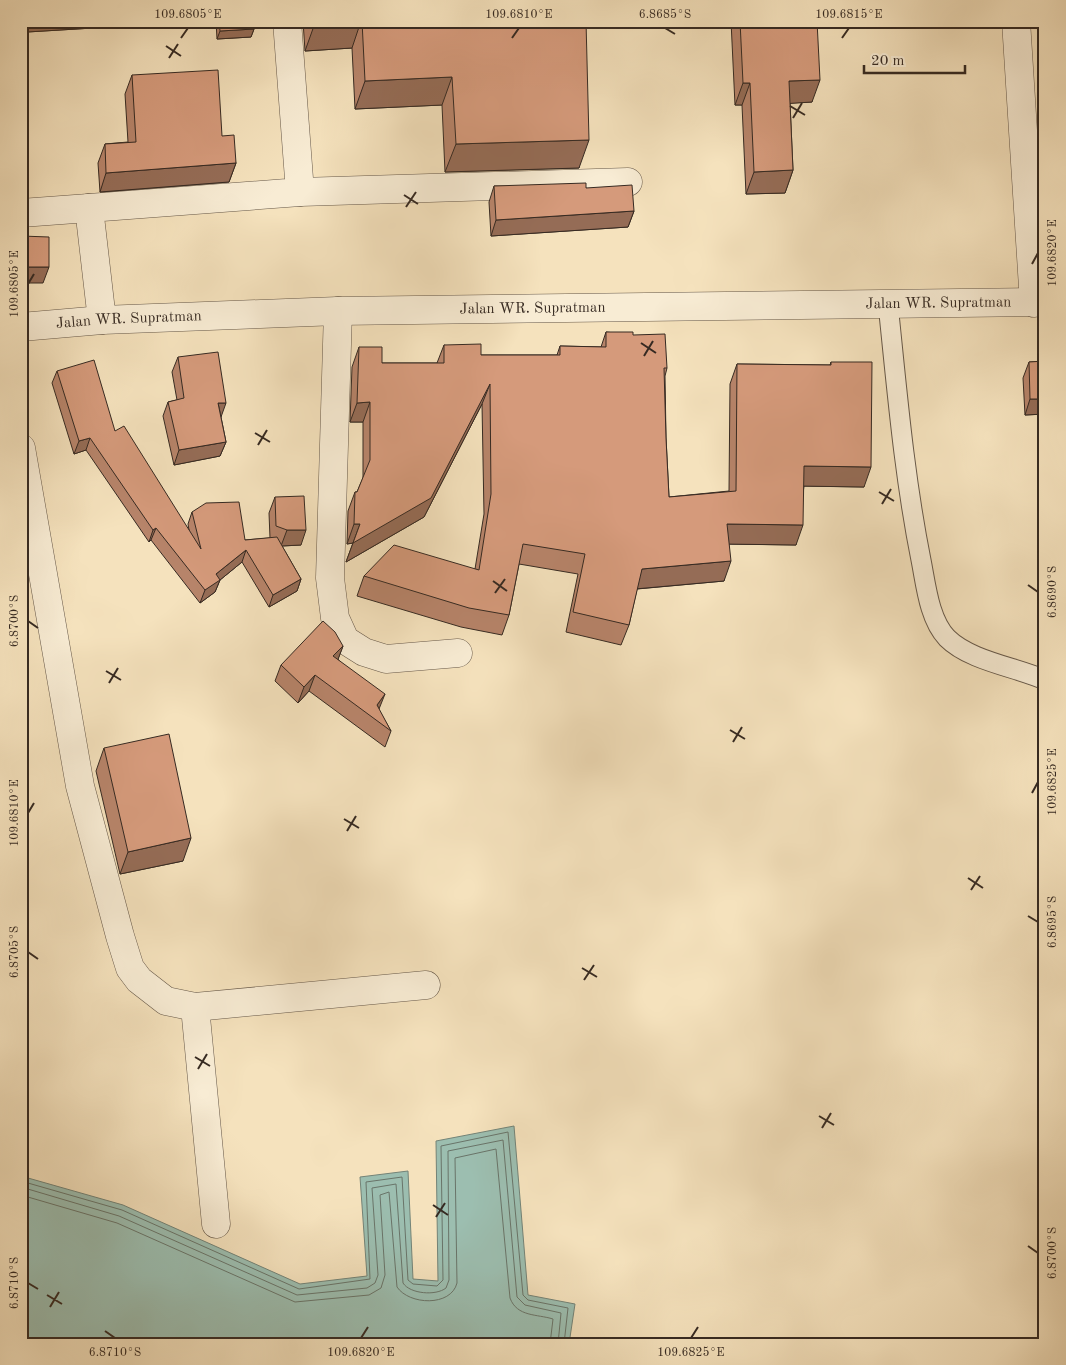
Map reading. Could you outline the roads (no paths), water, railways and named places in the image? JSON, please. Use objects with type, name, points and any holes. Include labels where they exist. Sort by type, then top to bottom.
[{"type":"street","points":[[286,21],[300,192]]},
{"type":"street","points":[[1016,21],[1031,260],[1039,302]]},
{"type":"street","points":[[21,213],[300,192],[628,182]]},
{"type":"street","points":[[89,208],[102,320]]},
{"type":"street","name":"Jalan WR. Supratman","points":[[21,328],[102,320],[338,310],[1039,302]]},
{"type":"street","points":[[338,310],[330,578],[338,628],[345,640],[376,657],[386,659],[458,654]]},
{"type":"street","points":[[21,448],[80,786],[120,936],[130,968],[139,980],[166,1001],[195,1007],[426,985]]},
{"type":"street","points":[[195,1007],[216,1224]]},
{"type":"lane","points":[[888,304],[908,499],[927,591],[938,624],[952,642],[970,652],[1045,680]]},
{"type":"water","points":[[514,1126],[528,1295],[575,1304],[569,1344],[21,1344],[21,1176],[123,1205],[300,1284],[367,1276],[360,1177],[408,1171],[413,1279],[438,1281],[436,1141]]}]
